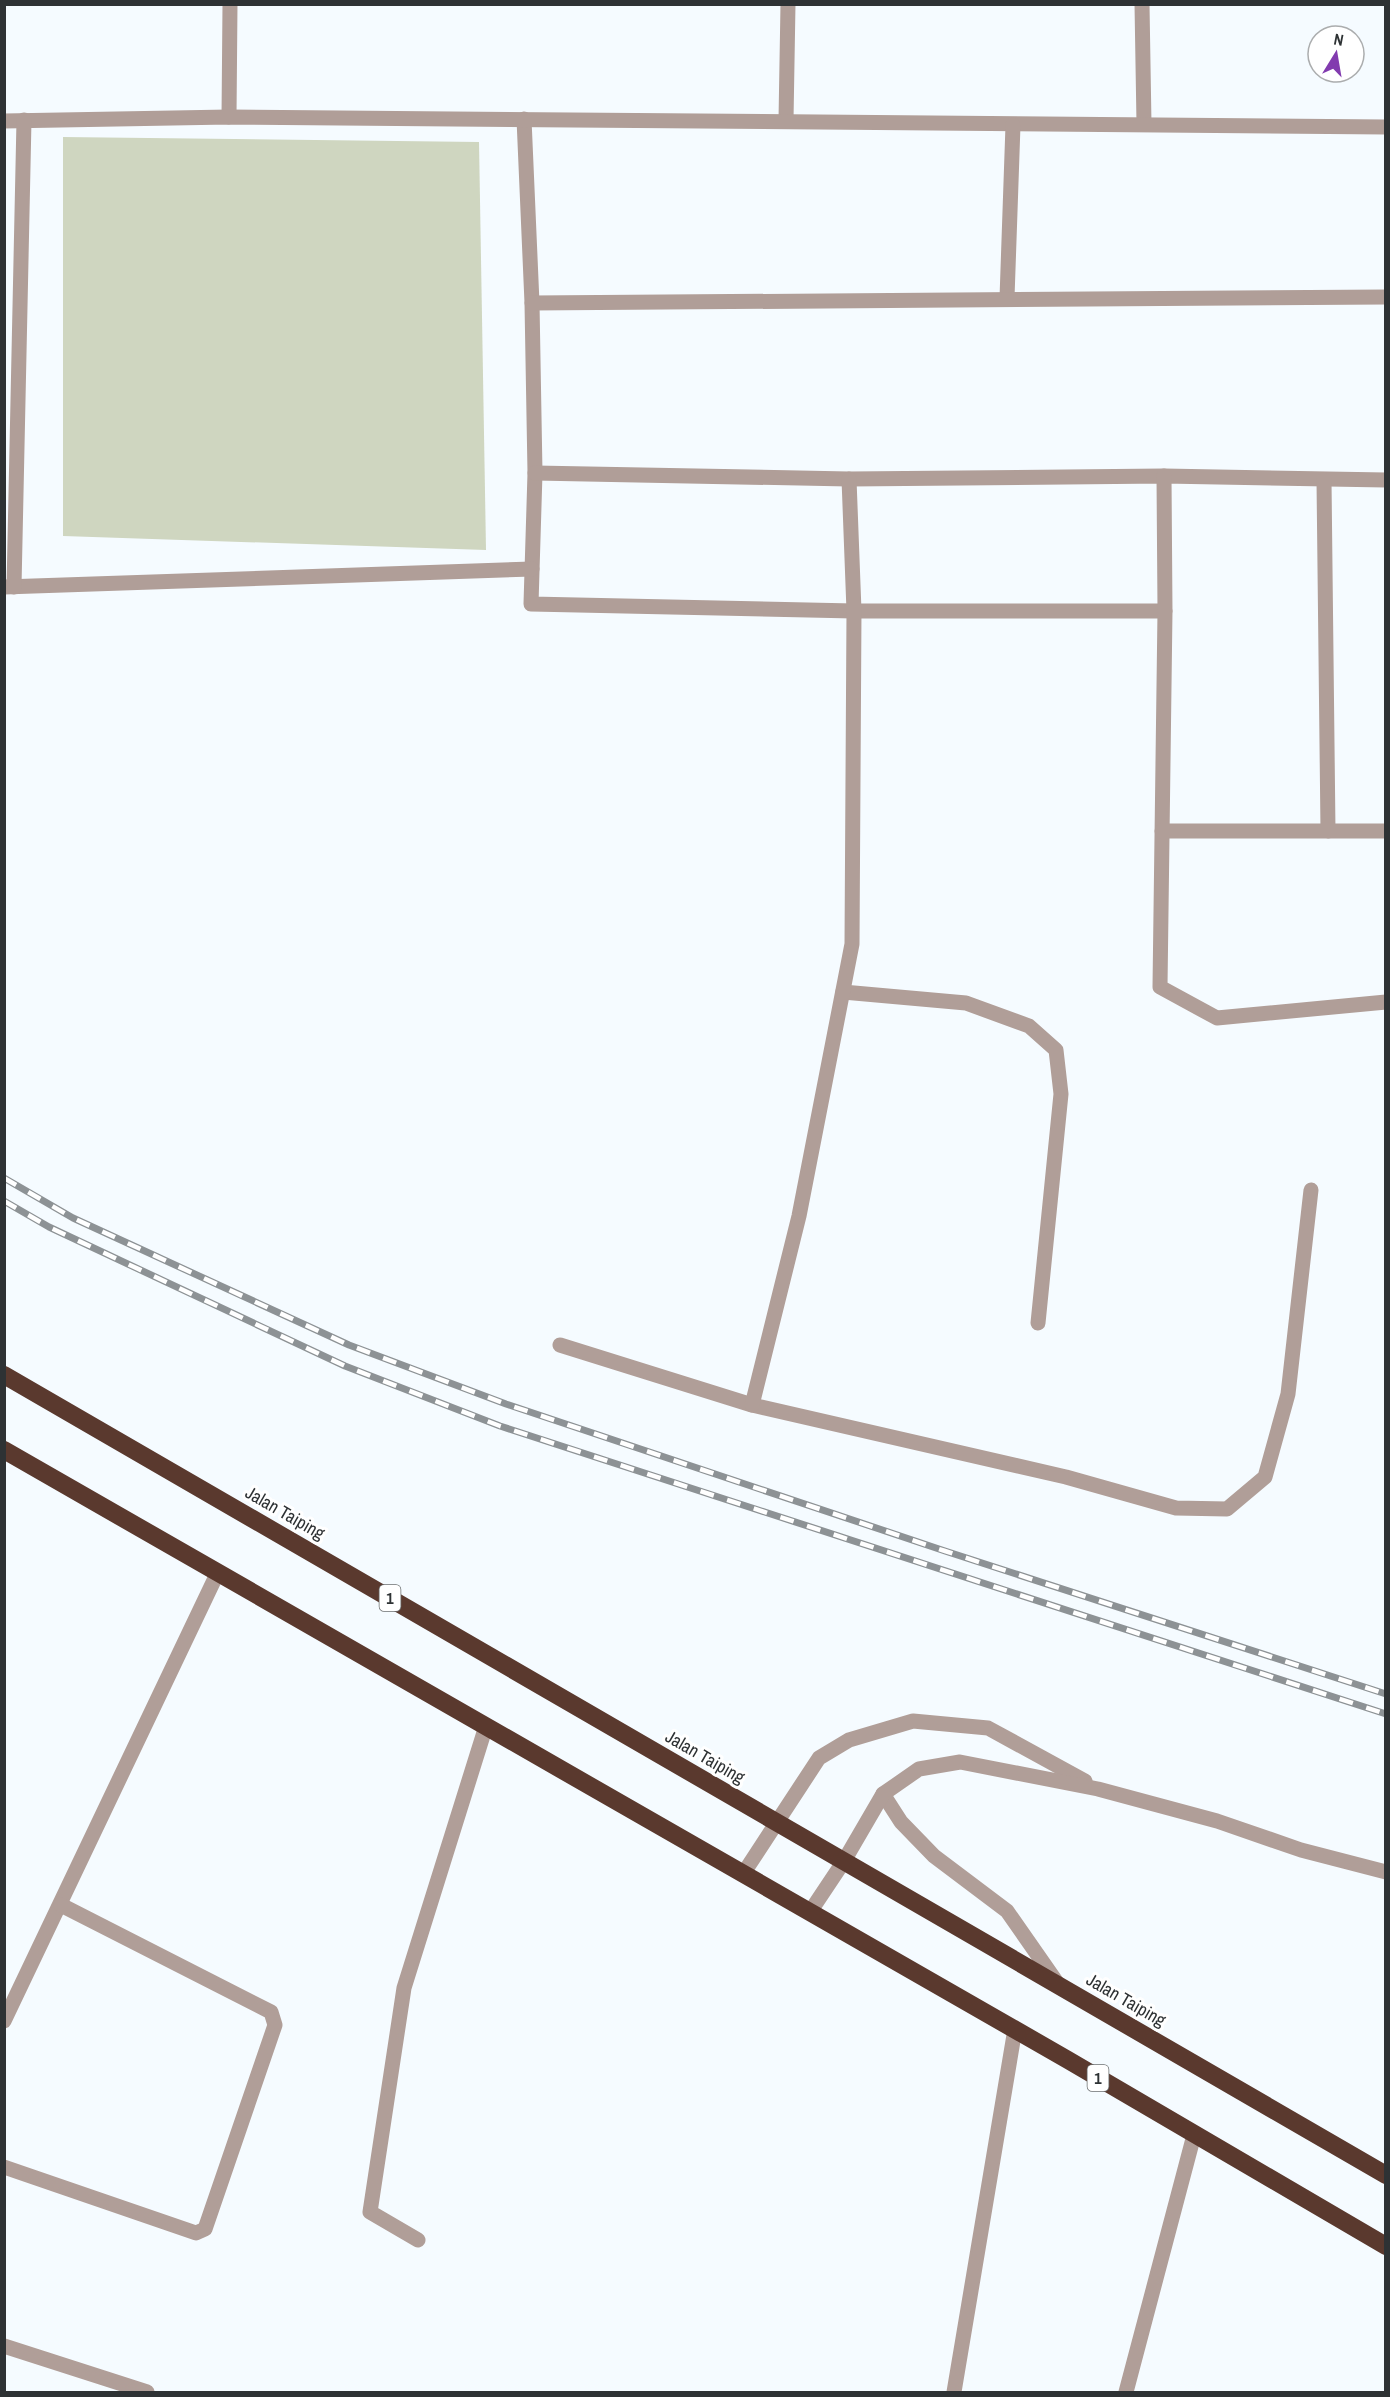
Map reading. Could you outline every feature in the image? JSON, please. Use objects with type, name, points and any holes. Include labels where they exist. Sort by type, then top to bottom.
[{"type":"highway","name":"Jalan Taiping","points":[[4,1375],[1386,2175]]},
{"type":"highway","name":"1","points":[[4,1450],[1015,2029],[1386,2246]]},
{"type":"street","points":[[229,117],[230,4]]},
{"type":"street","points":[[786,120],[788,4]]},
{"type":"street","points":[[1142,4],[1144,124]]},
{"type":"street","points":[[4,121],[229,117],[524,118],[1013,125],[1386,127]]},
{"type":"street","points":[[524,118],[532,303],[535,473],[531,604],[854,611],[1165,611]]},
{"type":"street","points":[[24,120],[9,587],[532,569]]},
{"type":"street","points":[[1007,298],[1013,125]]},
{"type":"street","points":[[532,303],[1386,297]]},
{"type":"street","points":[[535,473],[849,479],[1164,476],[1386,480]]},
{"type":"street","points":[[1164,476],[1165,611],[1160,987],[1217,1018],[1386,1002]]},
{"type":"street","points":[[752,1405],[799,1216],[852,944],[854,611],[849,479]]},
{"type":"street","points":[[1324,480],[1328,831]]},
{"type":"street","points":[[1162,831],[1386,831]]},
{"type":"street","points":[[843,992],[966,1003],[1029,1026],[1056,1050],[1061,1094],[1038,1323]]},
{"type":"street","points":[[560,1345],[752,1405],[1055,1475],[1176,1508],[1227,1509],[1265,1477],[1288,1394],[1311,1190]]},
{"type":"street","points":[[4,2021],[218,1572]]},
{"type":"street","points":[[743,1874],[819,1758],[849,1740],[913,1721],[988,1728],[1098,1789]]},
{"type":"street","points":[[418,2240],[370,2211],[404,1988],[486,1726]]},
{"type":"street","points":[[810,1912],[844,1862],[883,1794],[919,1769],[960,1762],[1098,1789],[1216,1821],[1301,1850],[1386,1872]]},
{"type":"street","points":[[883,1794],[901,1822],[934,1856],[1007,1911],[1058,1985]]},
{"type":"street","points":[[4,2167],[196,2233],[205,2229],[275,2025],[271,2012],[61,1905]]},
{"type":"street","points":[[954,2392],[1015,2029]]},
{"type":"street","points":[[1126,2392],[1194,2135]]},
{"type":"street","points":[[4,2346],[147,2392]]},
{"type":"green space","points":[[63,137],[479,142],[486,550],[63,536]]},
{"type":"railway","points":[[4,1178],[73,1218],[349,1345],[506,1404],[945,1551],[1386,1694]]},
{"type":"railway","points":[[4,1201],[49,1227],[345,1366],[500,1426],[1386,1714]]}]
